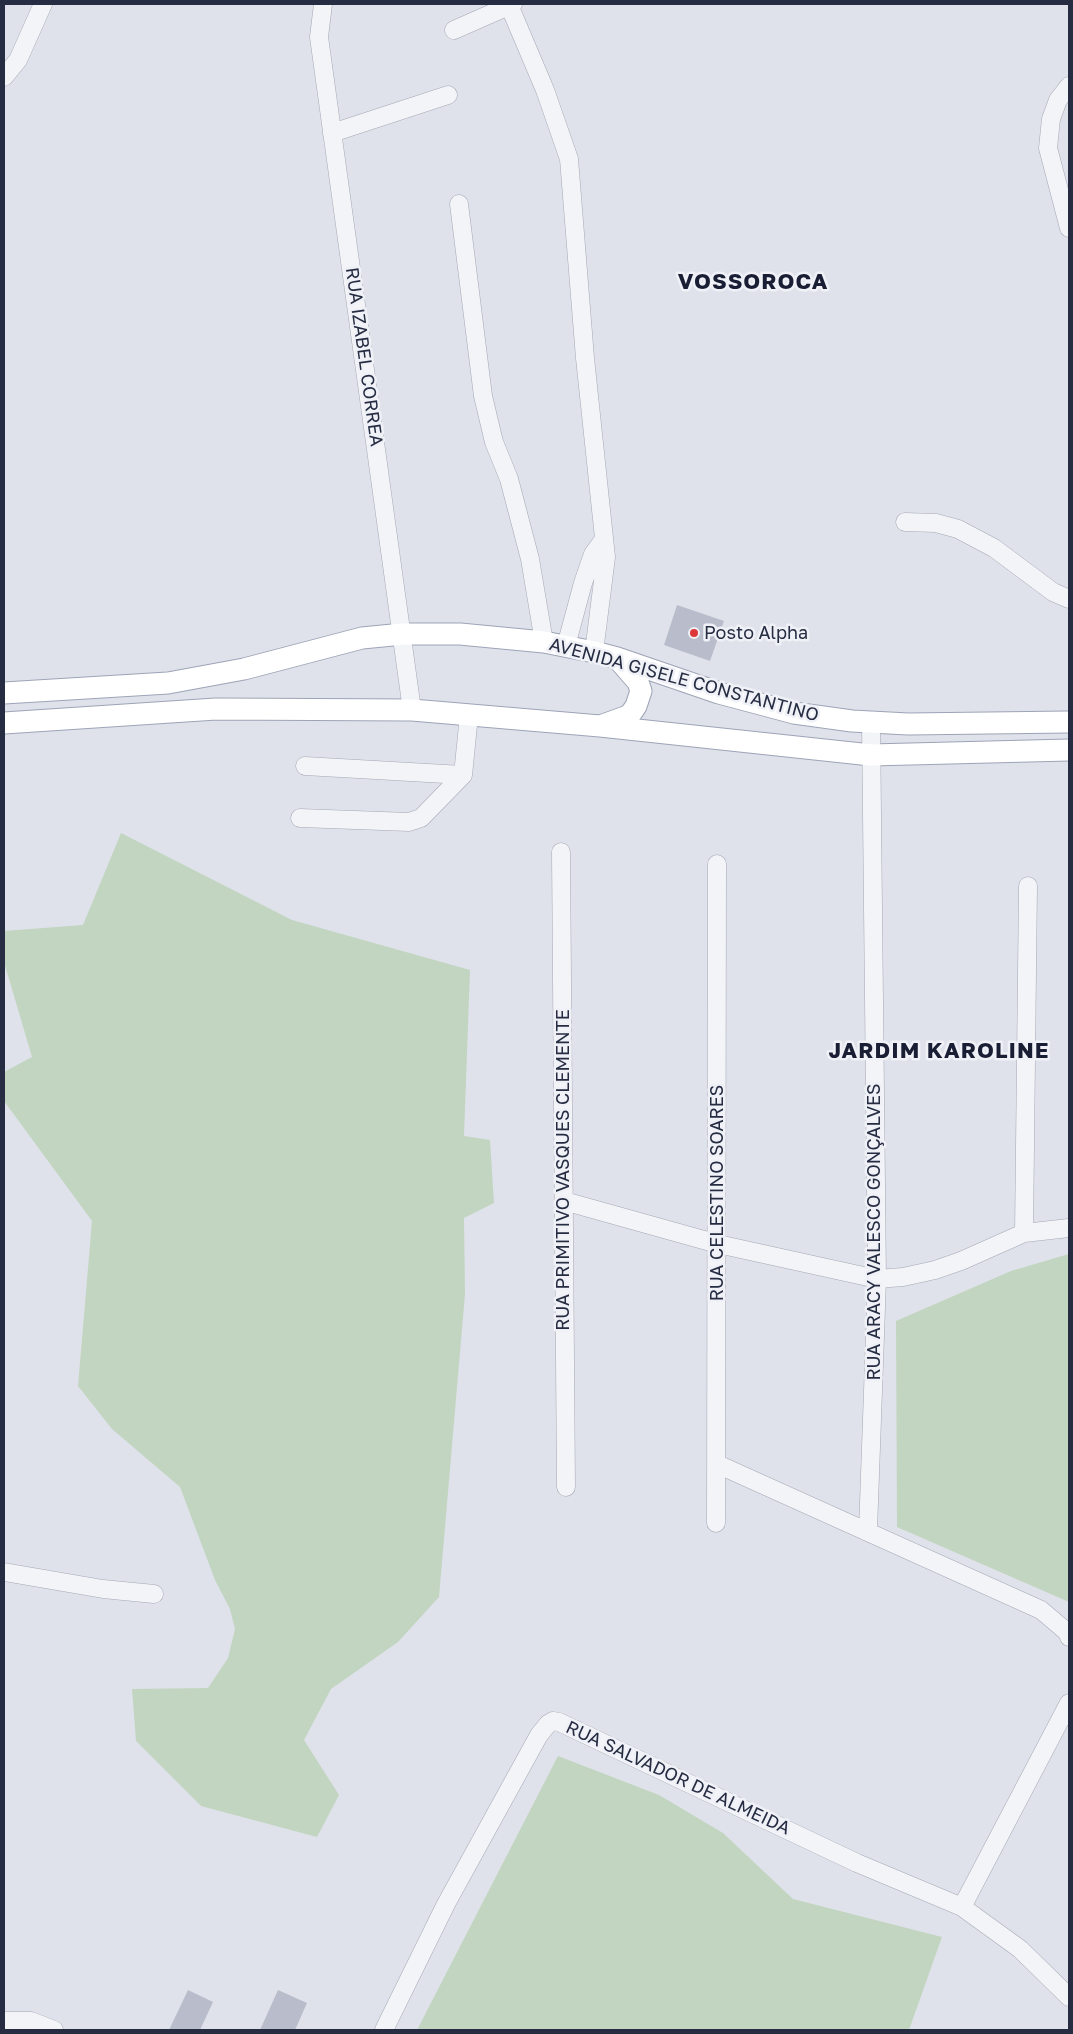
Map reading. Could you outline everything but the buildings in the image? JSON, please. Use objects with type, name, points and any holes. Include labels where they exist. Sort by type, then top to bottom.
[{"type":"main road","name":"AVENIDA GISELE CONSTANTINO","points":[[4,693],[168,682],[244,669],[362,638],[403,634],[460,634],[544,642],[594,652],[719,693],[794,713],[852,721],[908,724],[1069,722]]},
{"type":"main road","points":[[600,726],[628,716],[636,706],[641,691],[638,682],[616,658]]},
{"type":"main road","name":"AVENIDA GISELE CONSTANTINO","points":[[4,723],[216,709],[412,710],[600,726],[871,755],[1069,750]]},
{"type":"street","points":[[4,76],[18,60],[43,4]]},
{"type":"street","name":"RUA IZABEL CORREA","points":[[323,4],[319,37],[412,710]]},
{"type":"street","points":[[454,30],[511,4],[568,159],[585,358],[606,557],[594,652]]},
{"type":"street","points":[[1069,86],[1058,100],[1052,119],[1048,148],[1069,228]]},
{"type":"street","points":[[332,133],[448,95]]},
{"type":"street","points":[[459,204],[483,396],[494,442],[509,478],[530,559],[544,642]]},
{"type":"street","points":[[905,522],[936,523],[958,529],[994,548],[1053,592],[1069,599]]},
{"type":"street","points":[[566,646],[582,583],[593,554],[604,539]]},
{"type":"street","points":[[300,818],[409,822],[421,818],[463,775],[469,715]]},
{"type":"street","name":"RUA ARACY VALESCO GONÇALVES","points":[[868,1531],[877,1279],[871,722]]},
{"type":"street","points":[[305,766],[463,775]]},
{"type":"street","name":"RUA PRIMITIVO VASQUES CLEMENTE","points":[[560,852],[566,1487]]},
{"type":"street","name":"RUA CELESTINO SOARES","points":[[716,1523],[718,1244],[717,864]]},
{"type":"street","points":[[1024,1233],[1028,886]]},
{"type":"street","points":[[564,1201],[718,1244],[877,1279],[903,1277],[935,1270],[961,1261],[1024,1233],[1069,1228]]},
{"type":"street","points":[[716,1464],[1041,1610],[1067,1632],[1069,1637]]},
{"type":"street","points":[[4,1572],[154,1594]]},
{"type":"street","points":[[962,1906],[1069,1703]]},
{"type":"street","name":"RUA SALVADOR DE ALMEIDA","points":[[384,2030],[446,1904],[539,1735],[553,1721],[559,1722],[857,1862],[962,1906],[1020,1949],[1069,1997]]},
{"type":"street","points":[[4,2021],[31,2022],[54,2030]]},
{"type":"green space","points":[[121,833],[292,920],[470,970],[464,1136],[490,1140],[494,1203],[464,1218],[465,1294],[439,1597],[398,1642],[331,1689],[304,1740],[339,1795],[317,1837],[201,1806],[136,1741],[132,1689],[208,1688],[228,1658],[235,1629],[230,1609],[215,1580],[180,1487],[112,1429],[78,1386],[92,1221],[4,1101],[4,1072],[32,1057],[4,962],[4,931],[83,925]]},
{"type":"green space","points":[[1069,1254],[1069,1602],[897,1527],[896,1321],[1011,1271]]},
{"type":"green space","points":[[558,1756],[659,1795],[723,1833],[793,1899],[942,1937],[909,2030],[417,2030]]},
{"type":"place","name":"Posto Alpha","points":[[694,633]]},
{"type":"district","name":"VOSSOROCA","points":[[753,282]]},
{"type":"district","name":"JARDIM KAROLINE","points":[[939,1051]]}]
